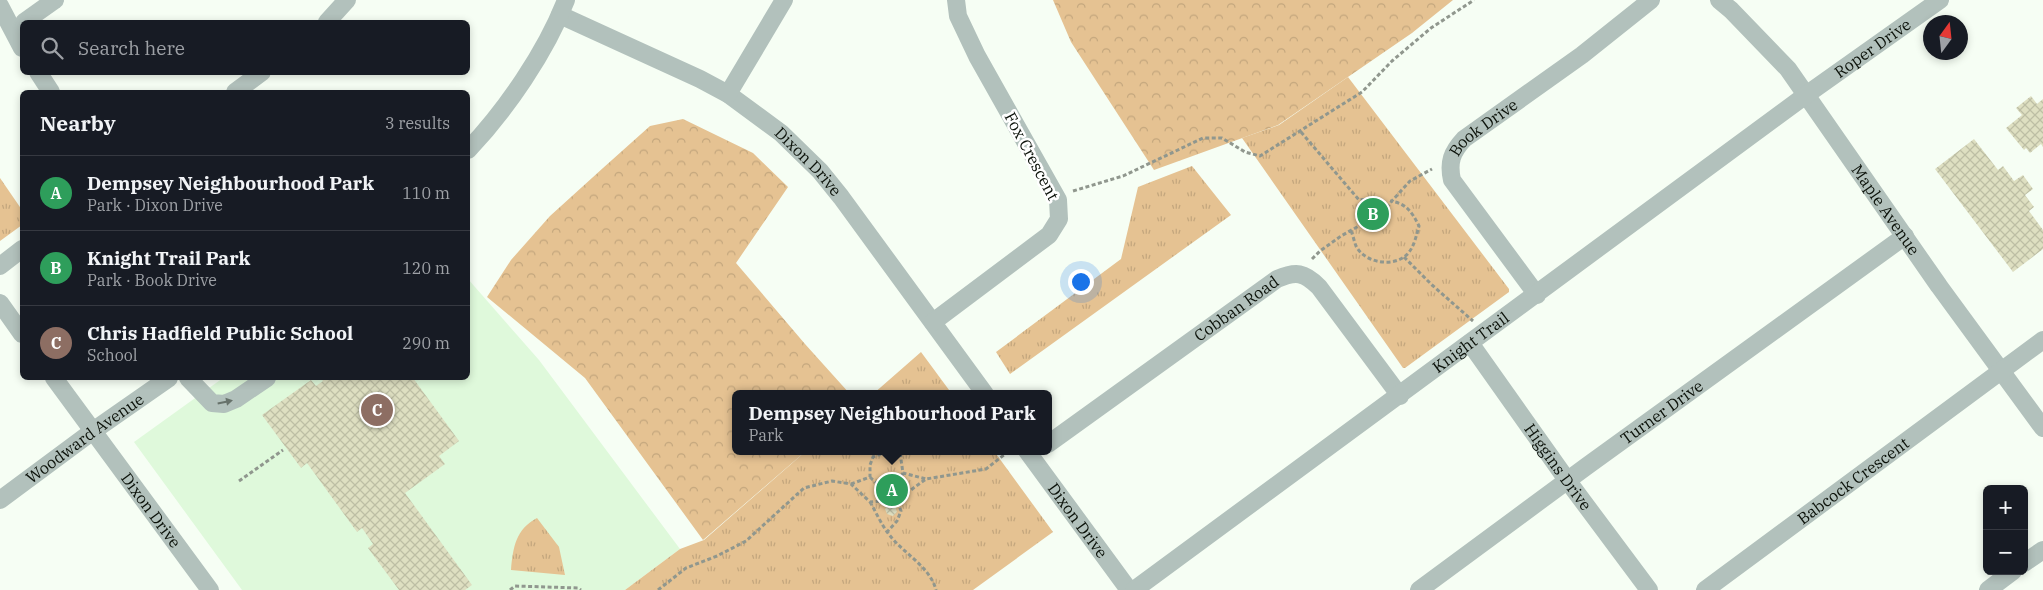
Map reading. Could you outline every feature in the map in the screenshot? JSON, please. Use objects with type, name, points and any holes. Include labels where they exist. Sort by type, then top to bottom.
[{"type":"street","points":[[27,20],[55,0]]},
{"type":"street","points":[[329,20],[347,0]]},
{"type":"street","points":[[728,94],[784,0]]},
{"type":"street","name":"Fox Crescent","points":[[933,322],[1049,235],[1059,219],[1058,200],[978,56],[958,16],[956,0]]},
{"type":"street","name":"Book Drive","points":[[1537,295],[1452,180],[1450,161],[1455,149],[1464,138],[1582,55],[1651,0]]},
{"type":"street","name":"Maple Avenue","points":[[1719,0],[1788,69],[1939,286],[2043,428]]},
{"type":"street","name":"Roper Drive","points":[[1806,95],[1940,0]]},
{"type":"street","points":[[0,6],[20,25]]},
{"type":"street","points":[[470,148],[492,124],[507,103],[532,65],[563,8]]},
{"type":"street","name":"Dixon Drive","points":[[563,8],[728,94],[782,133],[820,171],[841,197],[982,390]]},
{"type":"street","points":[[40,75],[50,90]]},
{"type":"street","points":[[238,90],[258,75]]},
{"type":"street","name":"Knight Trail","points":[[1134,590],[1400,396],[1806,95]]},
{"type":"street","name":"Turner Drive","points":[[1419,590],[1567,480],[1905,236]]},
{"type":"street","points":[[0,266],[20,251]]},
{"type":"street","name":"Cobban Road","points":[[1052,441],[1269,285],[1289,274],[1300,273],[1310,278],[1319,287],[1400,396]]},
{"type":"street","points":[[0,303],[20,331]]},
{"type":"street","name":"Babcock Crescent","points":[[1705,590],[2043,340]]},
{"type":"street","name":"Higgins Drive","points":[[1470,343],[1567,480],[1649,590]]},
{"type":"street","name":"Dixon Drive","points":[[56,380],[210,590]]},
{"type":"street","name":"Woodward Avenue","points":[[0,500],[93,430],[166,380]]},
{"type":"street","points":[[190,380],[212,403],[224,404],[236,399],[264,380]]},
{"type":"street","name":"Dixon Drive","points":[[1034,455],[1129,590]]},
{"type":"street","points":[[2028,561],[2043,550]]},
{"type":"street","points":[[1988,590],[2010,580]]},
{"type":"path","points":[[1073,191],[1123,176],[1203,138],[1222,138],[1246,152],[1260,156],[1362,92],[1392,61],[1431,28],[1474,0]]},
{"type":"path","points":[[1300,132],[1359,200],[1368,199],[1380,214]]},
{"type":"path","points":[[1312,259],[1320,251],[1380,214],[1410,180],[1432,169]]},
{"type":"path","points":[[1352,230],[1357,248],[1372,261],[1390,262],[1404,257],[1414,246],[1419,226],[1411,210],[1399,203],[1390,202]]},
{"type":"path","points":[[1404,257],[1432,286],[1460,308],[1476,324]]},
{"type":"path","points":[[239,481],[283,450]]},
{"type":"path","points":[[878,455],[873,457],[870,465],[870,477],[877,485],[885,487],[897,500],[901,511],[897,521],[887,532]]},
{"type":"path","points":[[885,487],[898,482],[903,473],[900,455]]},
{"type":"path","points":[[903,473],[926,479],[986,469],[1004,455]]},
{"type":"path","points":[[658,590],[686,568],[717,556],[746,541],[804,488],[832,481],[851,484],[870,477]]},
{"type":"path","points":[[870,502],[897,500],[926,479]]},
{"type":"path","points":[[851,484],[870,502],[887,532],[904,552],[930,575],[936,590]]},
{"type":"path","points":[[510,590],[515,586],[524,586],[578,588],[581,590]]},
{"type":"shaded area","points":[[470,281],[539,360],[680,549],[625,590],[242,590],[134,442],[220,380],[470,380]]},
{"type":"green space","points":[[1053,0],[1453,0],[1412,33],[1278,125],[1154,170],[1071,42]]},
{"type":"green space","points":[[1348,77],[1509,289],[1509,292],[1405,368],[1403,368],[1242,138],[1279,125]]},
{"type":"green space","points":[[683,119],[753,153],[788,187],[736,263],[846,390],[732,390],[732,455],[801,455],[703,540],[585,378],[487,297],[511,260],[550,216],[650,126]]},
{"type":"green space","points":[[1192,166],[1231,215],[1010,374],[996,352],[1121,259],[1138,187]]},
{"type":"green space","points":[[0,178],[20,207],[20,226],[0,241]]},
{"type":"green space","points":[[921,352],[949,390],[878,390]]},
{"type":"green space","points":[[801,455],[997,455],[1053,532],[973,590],[625,590],[680,549],[704,540]]},
{"type":"green space","points":[[537,518],[559,547],[565,575],[511,570],[513,554],[520,533],[530,522]]},
{"type":"building","points":[[2031,96],[2037,104],[2043,99],[2043,147],[2041,144],[2030,153],[2026,148],[2024,150],[2006,128],[2022,115],[2016,108]]},
{"type":"building","points":[[1974,139],[1998,170],[2003,166],[2014,181],[2023,175],[2033,189],[2025,195],[2034,207],[2029,211],[2043,230],[2043,249],[2013,272],[1935,169]]},
{"type":"building","points":[[1368,203],[1373,209],[1371,215],[1364,217],[1359,211],[1362,204]]},
{"type":"building","points":[[311,380],[316,386],[323,381],[414,380],[459,441],[439,456],[445,464],[405,493],[472,585],[465,590],[399,590],[368,548],[373,544],[362,528],[357,532],[307,463],[301,468],[262,415]]},
{"type":"building","points":[[889,505],[895,506],[897,512],[893,516],[887,514],[885,509]]},
{"type":"place","name":"Knight Trail Park","points":[[1373,214]]},
{"type":"place","name":"Chris Hadfield Public School","points":[[377,410]]},
{"type":"place","name":"Dempsey Neighbourhood Park","points":[[892,490]]}]
